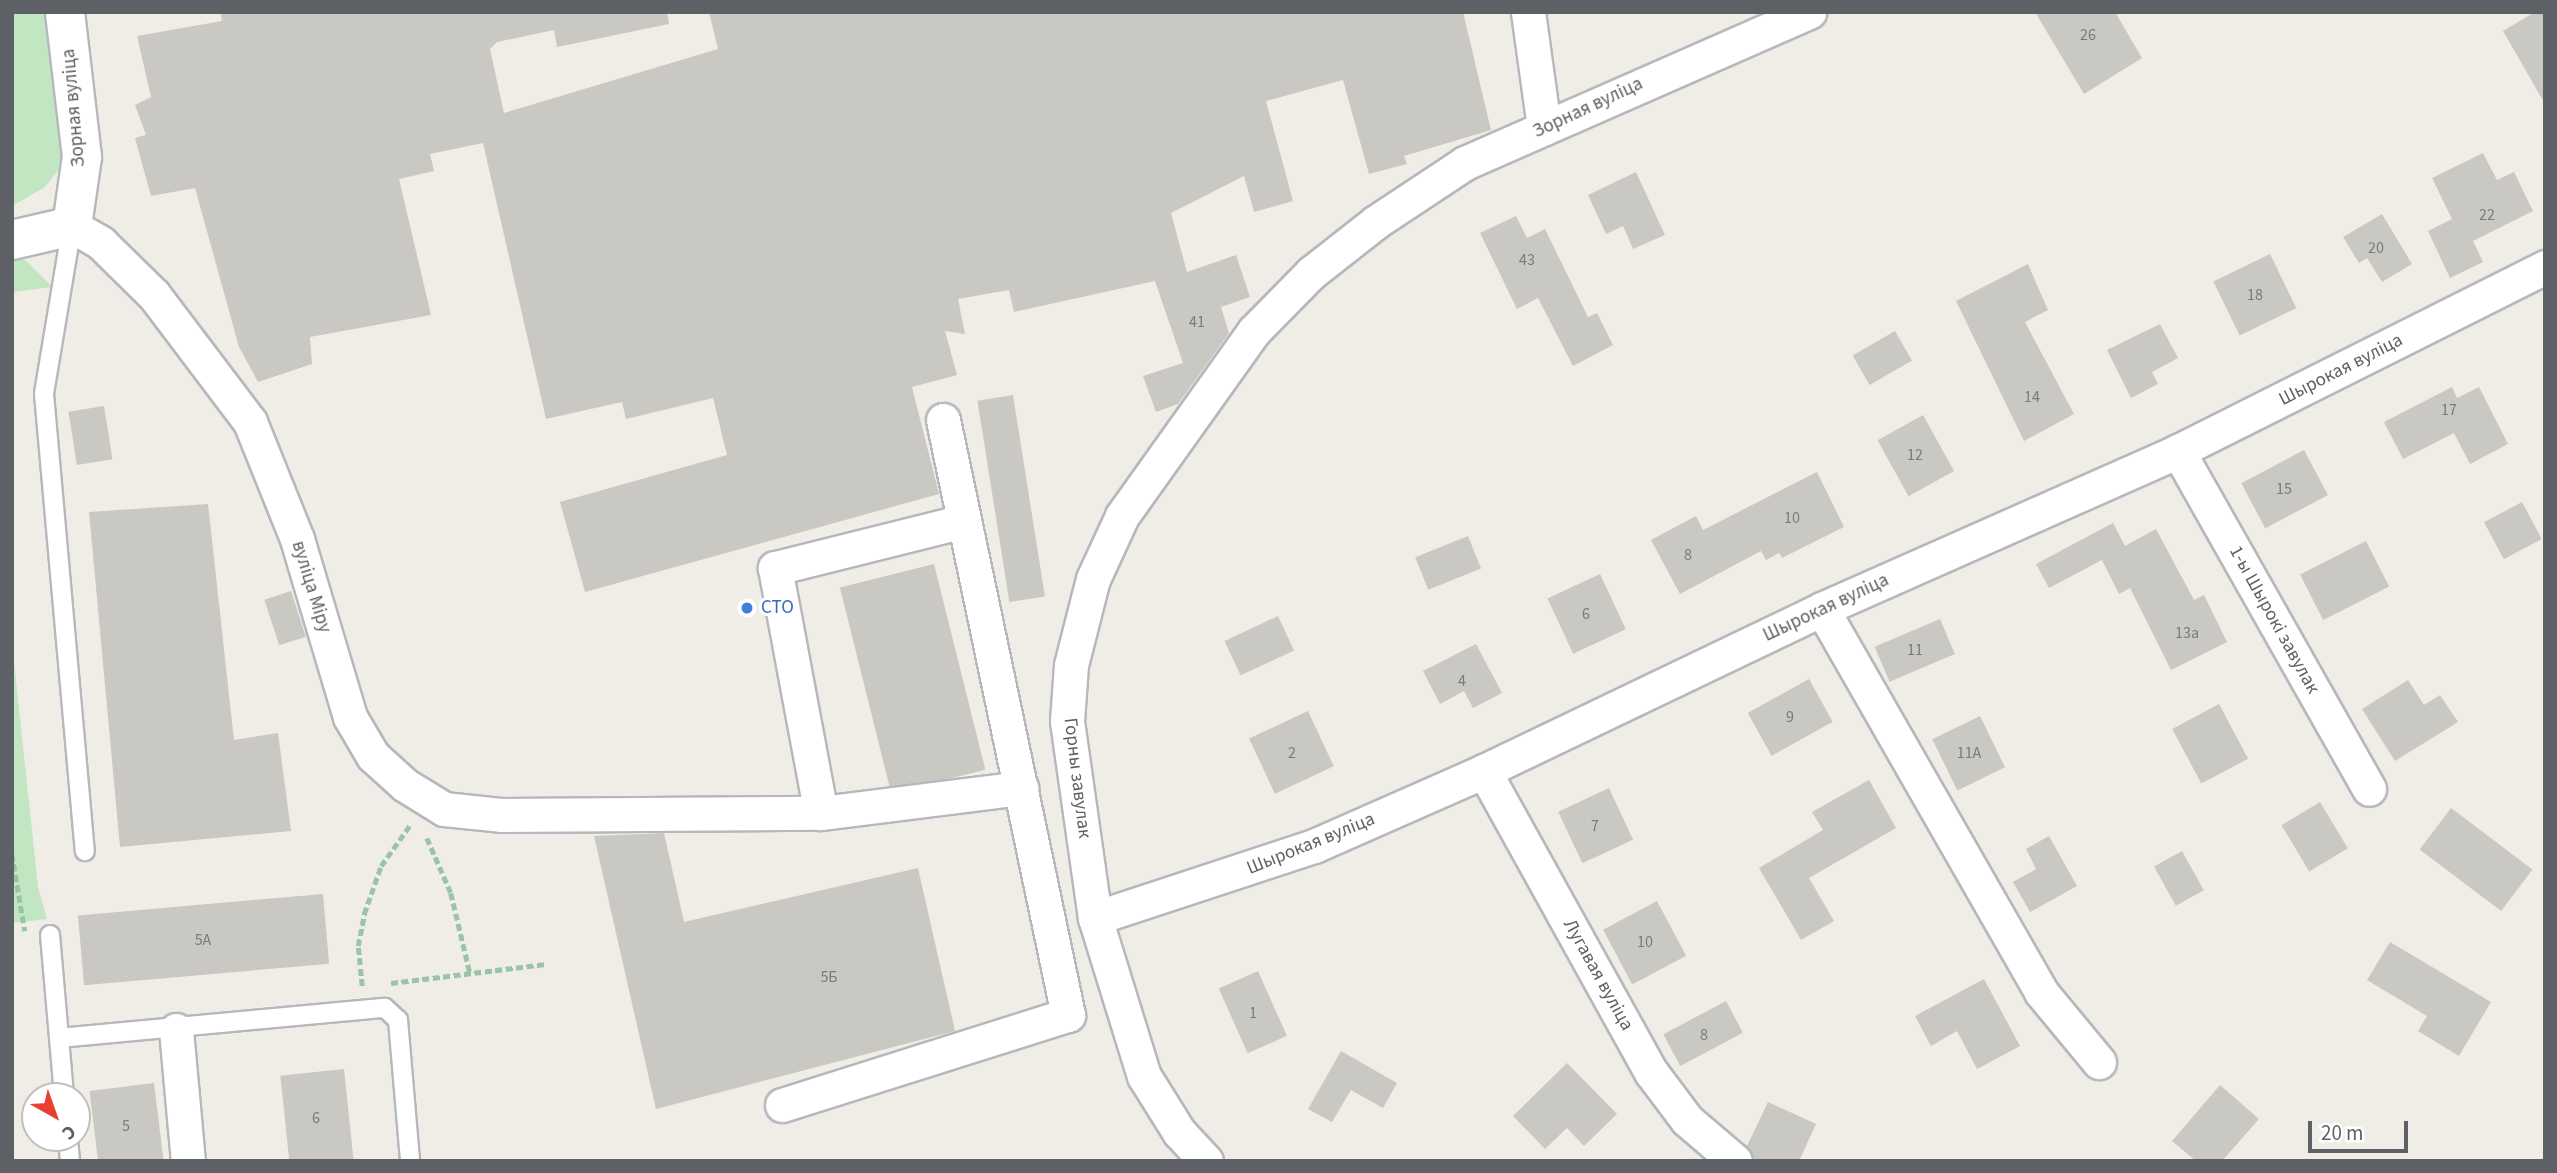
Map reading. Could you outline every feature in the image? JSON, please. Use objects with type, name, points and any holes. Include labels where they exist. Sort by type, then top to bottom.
[{"type":"street","name":"Зорная вуліца","points":[[65,12],[82,158],[72,226]]},
{"type":"street","points":[[1528,12],[1544,128]]},
{"type":"street","name":"Зорная вуліца","points":[[1376,222],[1465,163],[1809,12]]},
{"type":"street","name":"Горны завулак","points":[[1206,1161],[1179,1132],[1144,1076],[1095,918],[1068,721],[1071,665],[1093,579],[1122,516],[1163,452],[1254,331],[1311,273],[1376,222]]},
{"type":"street","points":[[12,240],[72,226]]},
{"type":"street","name":"вуліца Міру","points":[[72,226],[101,243],[154,295],[250,422],[296,539],[350,717],[373,756],[444,808],[502,815],[616,811],[821,814],[1021,788]]},
{"type":"street","name":"Шырокая вуліца","points":[[1095,918],[1314,846],[1483,771],[1822,609],[2178,451],[2545,267]]},
{"type":"street","points":[[782,1105],[1068,1015],[943,421]]},
{"type":"street","name":"1-ы Шырокі завулак","points":[[2178,451],[2369,789]]},
{"type":"street","points":[[821,814],[775,568],[964,521]]},
{"type":"street","points":[[1822,609],[2041,992],[2099,1062]]},
{"type":"street","name":"Лугавая вуліца","points":[[1483,771],[1651,1072],[1687,1120],[1735,1161]]},
{"type":"street","points":[[176,1030],[188,1161]]},
{"type":"lane","points":[[72,226],[44,394],[85,851]]},
{"type":"lane","points":[[50,935],[63,1082]]},
{"type":"lane","points":[[59,1038],[176,1030],[385,1008],[398,1020],[410,1161]]},
{"type":"path","points":[[365,1010],[362,986],[364,914],[381,866],[415,817],[450,892],[470,973]]},
{"type":"path","points":[[12,854],[20,930],[50,935]]},
{"type":"path","points":[[362,986],[545,964]]},
{"type":"green space","points":[[12,12],[51,12],[45,26],[53,34],[66,144],[59,169],[45,187],[12,206]]},
{"type":"green space","points":[[12,260],[25,260],[53,287],[12,292]]},
{"type":"green space","points":[[12,643],[38,887],[47,919],[12,923]]},
{"type":"building","points":[[220,12],[667,12],[669,24],[557,47],[554,30],[497,42],[490,49],[504,113],[718,49],[709,12],[1463,12],[1491,130],[1404,156],[1407,164],[1369,174],[1343,80],[1266,101],[1293,201],[1254,212],[1244,176],[1171,213],[1187,272],[1236,255],[1250,297],[1221,307],[1229,333],[1178,404],[1156,412],[1143,376],[1183,363],[1155,281],[1014,312],[1009,290],[958,299],[965,334],[945,331],[957,375],[912,387],[939,494],[585,592],[560,502],[727,455],[713,398],[626,419],[622,402],[546,419],[483,143],[430,154],[434,171],[399,179],[431,315],[310,337],[312,364],[258,382],[239,347],[195,188],[151,196],[135,138],[146,135],[135,105],[151,97],[137,36],[222,21]]},
{"type":"building","points":[[2035,12],[2115,12],[2142,58],[2084,94]]},
{"type":"building","points":[[2535,12],[2545,12],[2545,104],[2503,31]]},
{"type":"building","points":[[2483,153],[2497,180],[2514,172],[2533,211],[2473,241],[2483,262],[2450,278],[2428,231],[2452,219],[2432,178]]},
{"type":"building","points":[[1636,172],[1665,235],[1633,249],[1623,226],[1606,234],[1588,195]]},
{"type":"building","points":[[2382,214],[2412,264],[2382,282],[2367,258],[2359,263],[2343,237]]},
{"type":"building","points":[[1516,216],[1527,238],[1545,229],[1588,317],[1597,313],[1613,345],[1573,366],[1538,298],[1517,309],[1480,233]]},
{"type":"building","points":[[2270,254],[2296,308],[2240,336],[2213,282]]},
{"type":"building","points":[[2028,264],[2048,310],[2025,322],[2074,414],[2024,441],[1956,301]]},
{"type":"building","points":[[2160,324],[2178,358],[2152,372],[2158,384],[2131,398],[2107,350]]},
{"type":"building","points":[[1895,331],[1912,360],[1870,385],[1853,356]]},
{"type":"building","points":[[2452,387],[2457,398],[2479,387],[2508,444],[2470,464],[2454,433],[2403,459],[2384,422]]},
{"type":"building","points":[[1013,395],[1045,596],[1009,602],[977,401]]},
{"type":"building","points":[[104,406],[112,459],[77,465],[68,412]]},
{"type":"building","points":[[1923,415],[1954,471],[1909,496],[1878,440]]},
{"type":"building","points":[[2304,450],[2328,495],[2265,528],[2241,483]]},
{"type":"building","points":[[1817,472],[1844,527],[1782,558],[1779,553],[1766,560],[1761,551],[1680,594],[1651,540],[1696,516],[1703,530]]},
{"type":"building","points":[[2522,502],[2542,539],[2504,559],[2484,522]]},
{"type":"building","points":[[208,504],[234,740],[278,733],[291,831],[120,847],[89,512]]},
{"type":"building","points":[[2113,523],[2125,546],[2156,529],[2194,600],[2204,595],[2227,642],[2171,670],[2130,588],[2119,594],[2102,560],[2049,588],[2036,564]]},
{"type":"building","points":[[1468,536],[1481,568],[1428,590],[1415,557]]},
{"type":"building","points":[[2366,541],[2389,586],[2323,620],[2300,575]]},
{"type":"building","points":[[934,564],[985,770],[891,793],[840,587]]},
{"type":"building","points":[[1600,574],[1626,629],[1573,654],[1547,599]]},
{"type":"building","points":[[291,591],[306,637],[279,645],[264,600]]},
{"type":"building","points":[[1278,616],[1294,650],[1241,675],[1225,641]]},
{"type":"building","points":[[1940,619],[1955,654],[1889,682],[1875,647]]},
{"type":"building","points":[[1476,644],[1502,693],[1473,708],[1464,691],[1440,704],[1423,671]]},
{"type":"building","points":[[1809,679],[1833,722],[1772,756],[1748,713]]},
{"type":"building","points":[[2408,680],[2424,705],[2440,695],[2458,722],[2395,761],[2362,709]]},
{"type":"building","points":[[2219,704],[2248,759],[2201,784],[2172,729]]},
{"type":"building","points":[[1308,711],[1334,766],[1275,794],[1249,738]]},
{"type":"building","points":[[1980,716],[2005,767],[1957,790],[1932,739]]},
{"type":"building","points":[[1869,780],[1896,828],[1809,878],[1834,921],[1801,940],[1759,868],[1823,830],[1812,812]]},
{"type":"building","points":[[1609,788],[1633,840],[1582,863],[1558,812]]},
{"type":"building","points":[[2320,802],[2348,848],[2309,871],[2281,825]]},
{"type":"building","points":[[2451,808],[2532,869],[2501,911],[2420,850]]},
{"type":"building","points":[[664,833],[684,922],[918,868],[955,1031],[656,1109],[594,836]]},
{"type":"building","points":[[2049,836],[2077,886],[2030,912],[2013,882],[2036,869],[2026,849]]},
{"type":"building","points":[[2182,851],[2204,890],[2176,906],[2154,867]]},
{"type":"building","points":[[323,894],[329,964],[84,985],[78,915]]},
{"type":"building","points":[[1657,901],[1686,956],[1632,984],[1603,930]]},
{"type":"building","points":[[2390,942],[2491,1002],[2459,1056],[2418,1031],[2427,1016],[2367,980]]},
{"type":"building","points":[[1258,971],[1287,1036],[1248,1053],[1219,988]]},
{"type":"building","points":[[1984,979],[2020,1046],[1977,1069],[1957,1031],[1931,1046],[1915,1016]]},
{"type":"building","points":[[1726,1001],[1743,1033],[1680,1066],[1663,1034]]},
{"type":"building","points":[[1341,1051],[1397,1083],[1383,1108],[1351,1090],[1332,1122],[1308,1109]]},
{"type":"building","points":[[1567,1063],[1617,1114],[1584,1146],[1567,1128],[1545,1149],[1513,1116]]},
{"type":"building","points":[[344,1069],[354,1160],[289,1161],[280,1076]]},
{"type":"building","points":[[154,1083],[164,1161],[98,1161],[91,1091]]},
{"type":"building","points":[[2220,1085],[2259,1119],[2222,1161],[2196,1161],[2172,1141]]},
{"type":"building","points":[[1768,1102],[1816,1124],[1799,1161],[1754,1159],[1747,1146]]},
{"type":"place","name":"СТО","points":[[747,608]]}]
